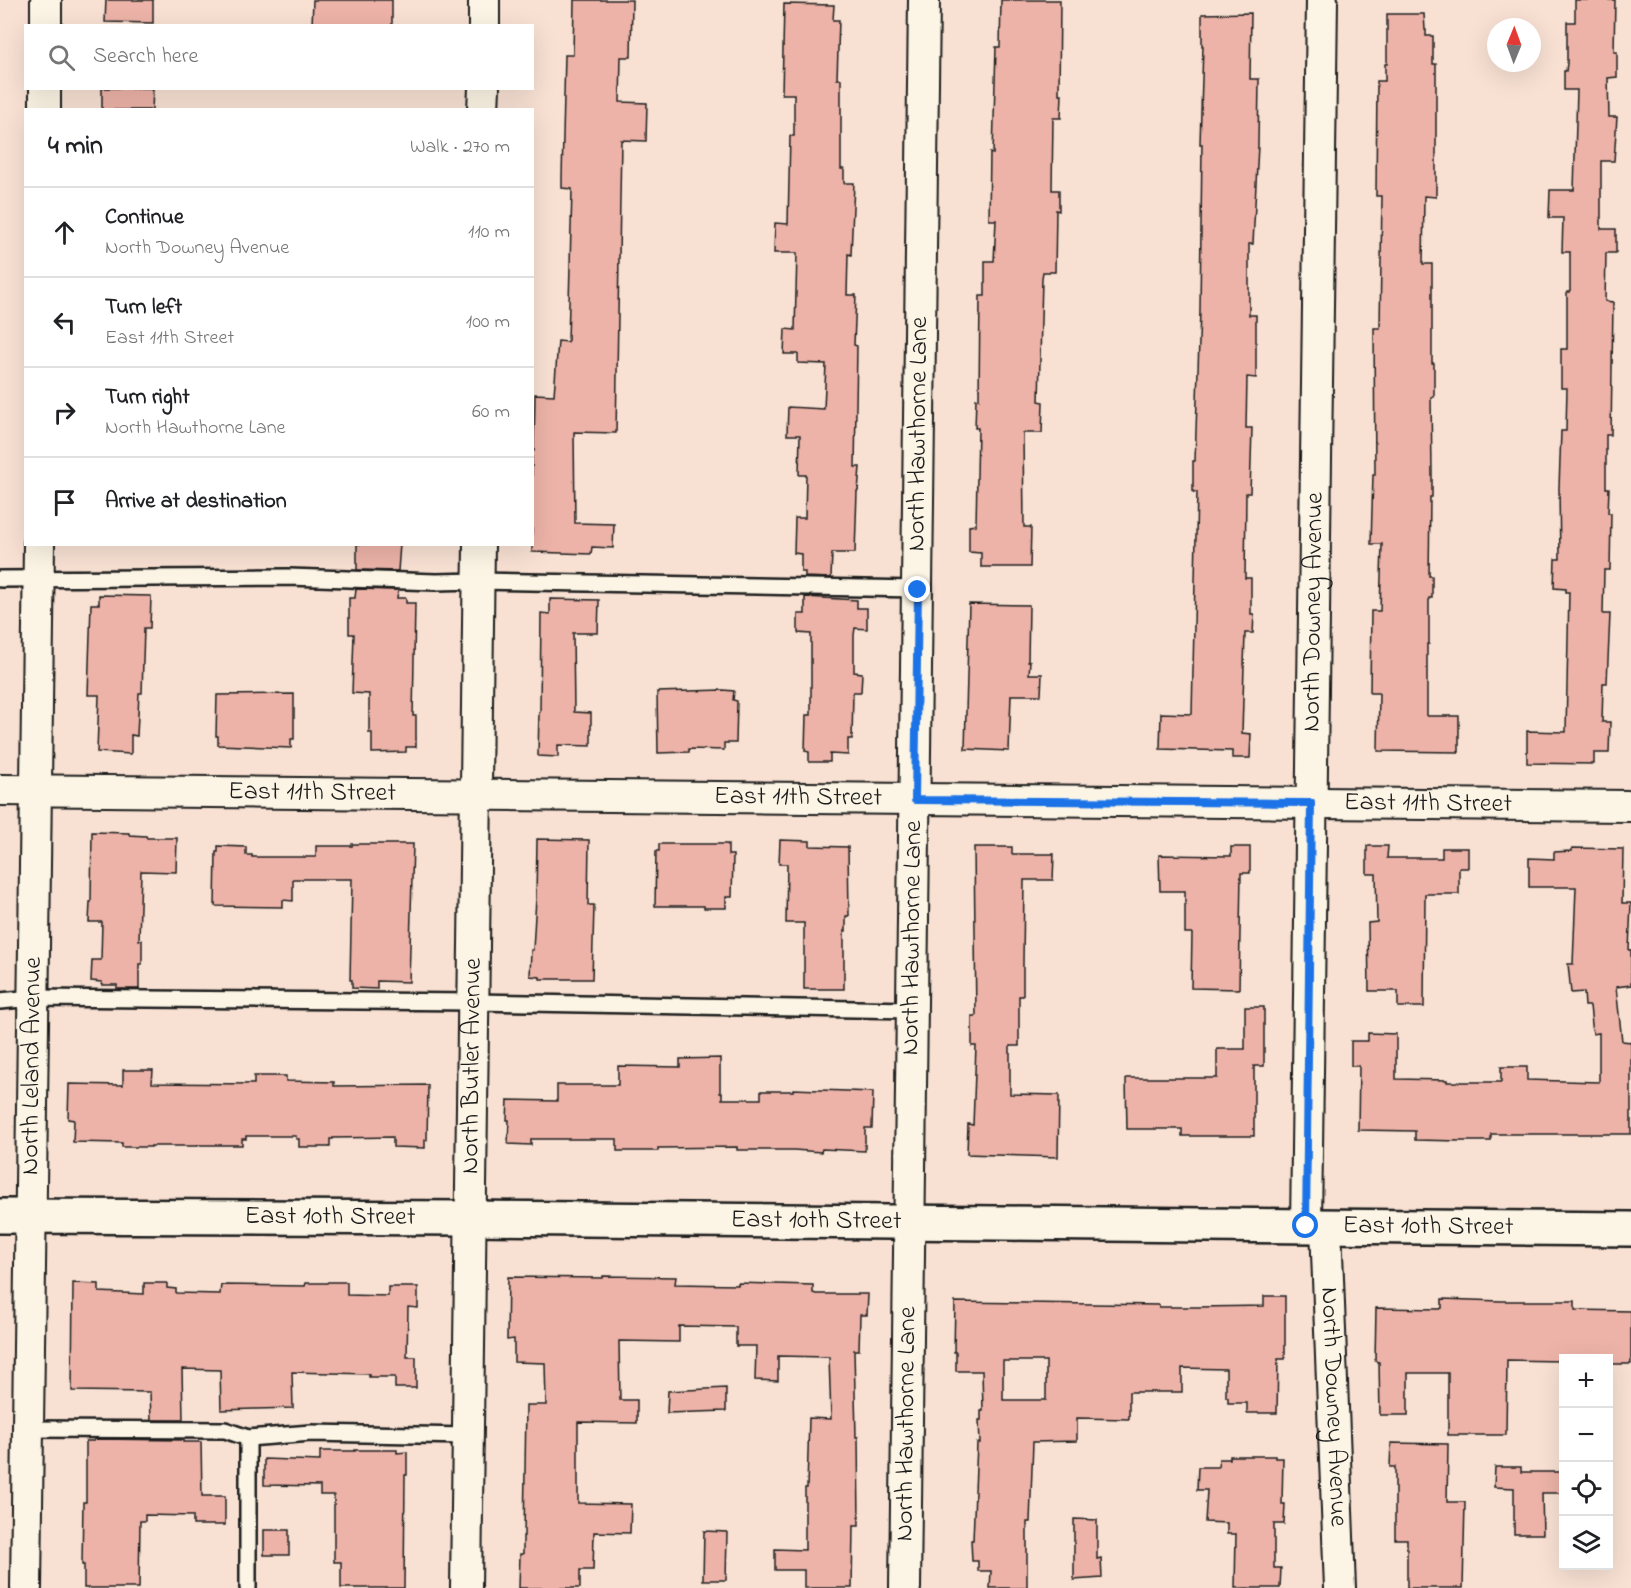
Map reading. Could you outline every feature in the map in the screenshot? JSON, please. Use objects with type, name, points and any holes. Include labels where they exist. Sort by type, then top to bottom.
[{"type":"main road","name":"East 10th Street","points":[[15,1216],[470,1218],[1631,1230]]},
{"type":"street","points":[[46,0],[46,24]]},
{"type":"street","points":[[484,0],[484,24]]},
{"type":"street","name":"North Hawthorne Lane","points":[[905,1588],[924,0]]},
{"type":"street","name":"North Downey Avenue","points":[[1322,0],[1311,803],[1316,1227],[1340,1588]]},
{"type":"street","points":[[45,90],[45,108]]},
{"type":"street","points":[[483,90],[483,108]]},
{"type":"street","name":"North Leland Avenue","points":[[26,1588],[28,1428],[15,1216],[33,998],[39,546]]},
{"type":"street","name":"North Butler Avenue","points":[[466,1588],[479,546]]},
{"type":"street","name":"East 11th Street","points":[[0,790],[1631,806]]},
{"type":"lane","points":[[0,579],[289,577],[436,582],[918,590]]},
{"type":"lane","points":[[0,1001],[33,998],[473,1002],[912,1010]]},
{"type":"lane","points":[[28,1428],[225,1430],[248,1438],[311,1433],[468,1436]]},
{"type":"lane","points":[[248,1438],[248,1588]]},
{"type":"building","points":[[106,0],[153,0],[153,23],[105,22]]},
{"type":"building","points":[[313,0],[392,0],[392,24],[312,24]]},
{"type":"building","points":[[574,0],[632,0],[631,57],[621,57],[620,102],[647,103],[646,141],[621,140],[616,433],[574,432],[575,523],[614,524],[613,548],[592,547],[591,554],[532,552],[532,546],[534,546],[535,394],[554,395],[558,341],[568,342],[572,189],[562,188],[562,177],[565,55],[573,55]]},
{"type":"building","points":[[1001,0],[1060,0],[1061,118],[1053,118],[1052,190],[1059,190],[1059,211],[1056,210],[1055,272],[1043,272],[1042,278],[1039,401],[1043,402],[1042,433],[1023,433],[1024,527],[1031,527],[1030,567],[981,567],[981,553],[969,552],[969,526],[976,525],[978,428],[975,428],[976,399],[979,399],[980,296],[985,296],[985,261],[994,261],[996,220],[989,220],[990,153],[993,154],[996,47],[1000,47]]},
{"type":"building","points":[[1575,0],[1615,0],[1614,52],[1617,52],[1617,77],[1608,78],[1609,117],[1617,117],[1614,161],[1601,161],[1601,229],[1616,229],[1616,253],[1606,253],[1605,301],[1613,302],[1611,435],[1606,435],[1606,488],[1609,488],[1608,513],[1611,513],[1610,570],[1604,570],[1603,614],[1610,614],[1607,683],[1603,683],[1602,722],[1610,722],[1609,753],[1594,753],[1594,764],[1527,763],[1527,731],[1566,732],[1569,592],[1566,592],[1566,589],[1554,588],[1555,559],[1560,559],[1561,431],[1566,431],[1567,388],[1561,388],[1561,349],[1567,349],[1570,252],[1562,252],[1563,218],[1549,218],[1550,190],[1574,190],[1577,90],[1564,90],[1564,71],[1566,71],[1567,63],[1567,22],[1575,22]]},
{"type":"building","points":[[784,4],[834,5],[833,20],[839,20],[837,79],[841,79],[841,169],[844,169],[844,183],[854,183],[847,295],[856,295],[855,467],[860,467],[855,553],[832,553],[831,578],[805,577],[805,572],[801,572],[801,554],[794,553],[795,518],[805,518],[806,475],[799,475],[800,435],[787,435],[788,407],[824,409],[826,364],[798,363],[798,354],[784,354],[785,329],[795,330],[797,253],[774,253],[775,223],[788,224],[790,136],[794,136],[794,94],[782,94]]},
{"type":"building","points":[[1251,13],[1250,79],[1259,79],[1253,244],[1249,244],[1249,315],[1256,315],[1256,378],[1247,377],[1246,428],[1252,428],[1250,493],[1246,493],[1245,578],[1251,578],[1251,614],[1254,614],[1253,633],[1245,633],[1242,733],[1251,734],[1250,758],[1232,758],[1232,751],[1160,749],[1161,713],[1192,714],[1197,492],[1193,492],[1193,461],[1195,461],[1200,311],[1202,14]]},
{"type":"building","points":[[1387,14],[1424,14],[1426,36],[1433,36],[1433,64],[1436,64],[1436,197],[1424,196],[1423,264],[1432,264],[1432,363],[1434,363],[1434,397],[1431,397],[1432,497],[1430,497],[1429,576],[1432,576],[1432,598],[1429,598],[1429,644],[1427,644],[1427,716],[1459,716],[1459,752],[1378,751],[1379,693],[1370,693],[1371,611],[1380,611],[1382,544],[1371,544],[1373,475],[1375,475],[1374,328],[1380,328],[1382,196],[1376,196],[1377,81],[1385,81]]},
{"type":"building","points":[[102,90],[153,90],[152,108],[102,108]]},
{"type":"building","points":[[357,546],[400,546],[398,571],[357,570]]},
{"type":"building","points":[[356,589],[398,590],[397,598],[406,598],[406,603],[415,603],[413,716],[416,716],[416,747],[406,747],[406,752],[372,753],[372,733],[369,733],[369,694],[352,693],[354,634],[349,634],[349,598],[355,598]]},
{"type":"building","points":[[99,595],[151,596],[150,628],[144,628],[142,693],[139,693],[137,736],[131,735],[131,754],[97,752],[99,695],[88,695],[91,604],[99,604]]},
{"type":"building","points":[[805,597],[857,600],[857,608],[867,608],[867,629],[855,628],[854,635],[854,672],[862,673],[861,692],[853,692],[852,739],[848,739],[848,755],[830,754],[830,762],[809,762],[809,752],[805,751],[806,715],[811,715],[811,634],[798,633],[798,614],[805,614]]},
{"type":"building","points":[[550,599],[599,600],[598,633],[573,633],[574,712],[591,713],[591,746],[558,745],[558,757],[538,756],[541,613],[550,614]]},
{"type":"building","points":[[969,604],[1029,605],[1029,674],[1042,674],[1041,695],[1011,695],[1009,751],[965,749]]},
{"type":"building","points":[[734,691],[733,700],[737,701],[736,743],[724,743],[724,750],[689,749],[689,752],[658,753],[657,692]]},
{"type":"building","points":[[294,694],[294,739],[291,739],[291,748],[218,745],[218,736],[216,736],[217,695]]},
{"type":"building","points":[[92,832],[129,833],[129,835],[146,836],[147,838],[177,838],[176,872],[141,871],[139,940],[142,940],[142,964],[139,964],[139,989],[117,989],[117,985],[102,985],[102,982],[91,981],[92,960],[101,960],[102,922],[89,922]]},
{"type":"building","points":[[537,839],[589,840],[588,905],[594,905],[592,979],[540,979],[540,977],[530,976],[536,898]]},
{"type":"building","points":[[780,840],[810,841],[810,846],[848,847],[849,916],[846,916],[846,931],[844,931],[844,989],[804,989],[804,923],[786,923],[787,864],[779,864]]},
{"type":"building","points":[[352,844],[413,844],[409,982],[377,981],[377,989],[352,988],[352,980],[350,980],[352,879],[293,879],[293,901],[283,900],[283,907],[215,906],[218,846],[246,847],[246,855],[252,855],[252,857],[316,857],[316,846],[352,846]]},
{"type":"building","points":[[659,844],[728,844],[728,855],[733,855],[732,897],[726,897],[726,908],[655,906],[656,851],[659,851]]},
{"type":"building","points":[[1367,846],[1388,846],[1387,858],[1442,858],[1442,848],[1468,848],[1468,868],[1459,868],[1459,894],[1425,894],[1424,1007],[1398,1007],[1398,991],[1369,991],[1368,923],[1377,922],[1376,874],[1367,874]]},
{"type":"building","points":[[974,847],[1012,847],[1012,854],[1054,854],[1053,880],[1024,880],[1023,996],[1019,996],[1019,1046],[1010,1046],[1010,1094],[1059,1095],[1058,1157],[967,1154],[968,1124],[973,1125],[976,1046],[972,1046],[972,1016],[976,1016]]},
{"type":"building","points":[[1231,847],[1250,847],[1250,873],[1241,873],[1239,989],[1191,988],[1192,933],[1185,933],[1185,891],[1160,891],[1159,855],[1231,856]]},
{"type":"building","points":[[1572,848],[1623,849],[1622,903],[1631,903],[1629,950],[1631,950],[1631,985],[1616,987],[1622,1041],[1631,1042],[1631,1134],[1491,1134],[1491,1141],[1461,1141],[1415,1140],[1415,1131],[1358,1130],[1359,1066],[1351,1066],[1351,1041],[1368,1041],[1368,1033],[1396,1034],[1396,1079],[1501,1082],[1501,1067],[1527,1067],[1527,1080],[1599,1082],[1599,1033],[1593,1034],[1590,1006],[1585,1006],[1584,992],[1571,993],[1568,964],[1573,964],[1576,887],[1529,887],[1529,858],[1554,859],[1554,852],[1572,851]]},
{"type":"building","points":[[1245,1007],[1264,1007],[1264,1066],[1254,1066],[1254,1136],[1182,1136],[1182,1129],[1127,1129],[1126,1078],[1217,1078],[1217,1049],[1245,1049]]},
{"type":"building","points":[[720,1058],[722,1099],[761,1099],[761,1091],[793,1091],[793,1089],[873,1092],[872,1128],[865,1128],[865,1151],[737,1150],[737,1147],[617,1151],[617,1139],[531,1139],[531,1145],[508,1144],[508,1100],[557,1101],[557,1085],[618,1085],[618,1066],[680,1067],[680,1059]]},
{"type":"building","points":[[123,1070],[153,1070],[152,1083],[254,1084],[254,1076],[286,1076],[286,1081],[334,1082],[334,1086],[428,1085],[427,1140],[425,1140],[425,1148],[393,1147],[393,1137],[333,1138],[330,1139],[330,1147],[299,1147],[299,1139],[296,1139],[296,1136],[246,1136],[246,1139],[242,1139],[242,1145],[122,1147],[122,1143],[73,1142],[74,1120],[68,1119],[69,1084],[123,1085]]},
{"type":"building","points":[[603,1276],[676,1277],[675,1284],[813,1285],[813,1293],[816,1294],[868,1294],[867,1315],[860,1315],[859,1350],[854,1350],[859,1526],[853,1526],[852,1588],[804,1588],[804,1570],[775,1570],[775,1549],[805,1550],[805,1488],[807,1488],[809,1418],[831,1419],[829,1357],[778,1356],[778,1381],[755,1380],[756,1346],[736,1346],[736,1327],[679,1326],[679,1342],[619,1341],[620,1400],[637,1400],[637,1423],[578,1422],[578,1503],[631,1504],[630,1533],[594,1532],[593,1570],[580,1570],[580,1588],[519,1588],[520,1554],[523,1554],[524,1536],[526,1405],[546,1405],[545,1363],[514,1362],[514,1339],[507,1340],[508,1277],[603,1278]]},
{"type":"building","points":[[347,1282],[347,1295],[388,1296],[388,1287],[418,1287],[418,1308],[408,1307],[407,1357],[416,1357],[416,1388],[395,1388],[395,1377],[292,1372],[293,1408],[221,1410],[220,1370],[182,1369],[183,1420],[151,1420],[150,1392],[72,1391],[73,1283],[99,1284],[99,1292],[144,1294],[144,1283],[167,1283],[167,1288],[176,1289],[176,1293],[220,1294],[221,1285],[305,1286],[306,1283]]},
{"type":"building","points":[[1264,1296],[1285,1296],[1285,1359],[1278,1359],[1277,1413],[1247,1413],[1247,1403],[1228,1403],[1226,1369],[1182,1368],[1182,1392],[1129,1392],[1129,1419],[1077,1418],[1077,1441],[1033,1442],[1030,1522],[1027,1522],[1027,1588],[990,1588],[991,1571],[978,1571],[978,1561],[972,1561],[971,1540],[973,1540],[977,1443],[980,1443],[979,1420],[981,1420],[981,1411],[983,1411],[982,1371],[956,1371],[955,1302],[1159,1305],[1159,1307],[1264,1306]],"holes":[[[1003,1361],[1046,1361],[1046,1400],[1003,1400]]]},
{"type":"building","points":[[1442,1299],[1575,1301],[1575,1310],[1631,1311],[1631,1364],[1613,1364],[1613,1354],[1559,1354],[1559,1361],[1507,1360],[1506,1435],[1448,1435],[1448,1373],[1408,1373],[1408,1415],[1380,1415],[1379,1362],[1375,1361],[1376,1308],[1442,1308]]},
{"type":"building","points":[[726,1388],[726,1411],[667,1413],[668,1391]]},
{"type":"building","points":[[94,1439],[201,1442],[202,1496],[225,1496],[225,1525],[193,1525],[193,1516],[145,1515],[145,1521],[140,1521],[139,1588],[84,1588],[84,1565],[82,1565],[83,1502],[86,1502],[86,1441],[94,1441]]},
{"type":"building","points":[[1391,1443],[1448,1444],[1447,1502],[1465,1502],[1463,1588],[1407,1588],[1407,1539],[1395,1539],[1395,1467],[1390,1467]]},
{"type":"building","points":[[320,1451],[407,1452],[404,1588],[341,1588],[341,1562],[334,1562],[334,1495],[320,1495],[320,1486],[264,1485],[264,1459],[320,1461]]},
{"type":"building","points":[[1230,1456],[1283,1458],[1284,1524],[1274,1524],[1274,1568],[1281,1568],[1280,1588],[1235,1588],[1236,1534],[1227,1534],[1227,1523],[1205,1522],[1207,1490],[1197,1490],[1198,1467],[1218,1467],[1219,1459],[1230,1459]]},
{"type":"building","points":[[1495,1467],[1521,1467],[1521,1472],[1559,1472],[1559,1493],[1542,1493],[1543,1534],[1514,1534],[1514,1488],[1494,1487]]},
{"type":"building","points":[[1074,1519],[1097,1520],[1097,1559],[1101,1558],[1102,1578],[1074,1580]]},
{"type":"building","points":[[264,1530],[289,1530],[289,1555],[264,1555]]},
{"type":"building","points":[[704,1531],[727,1532],[726,1580],[703,1580]]},
{"type":"route","points":[[918,590],[915,800],[1311,803],[1306,1226]]}]
